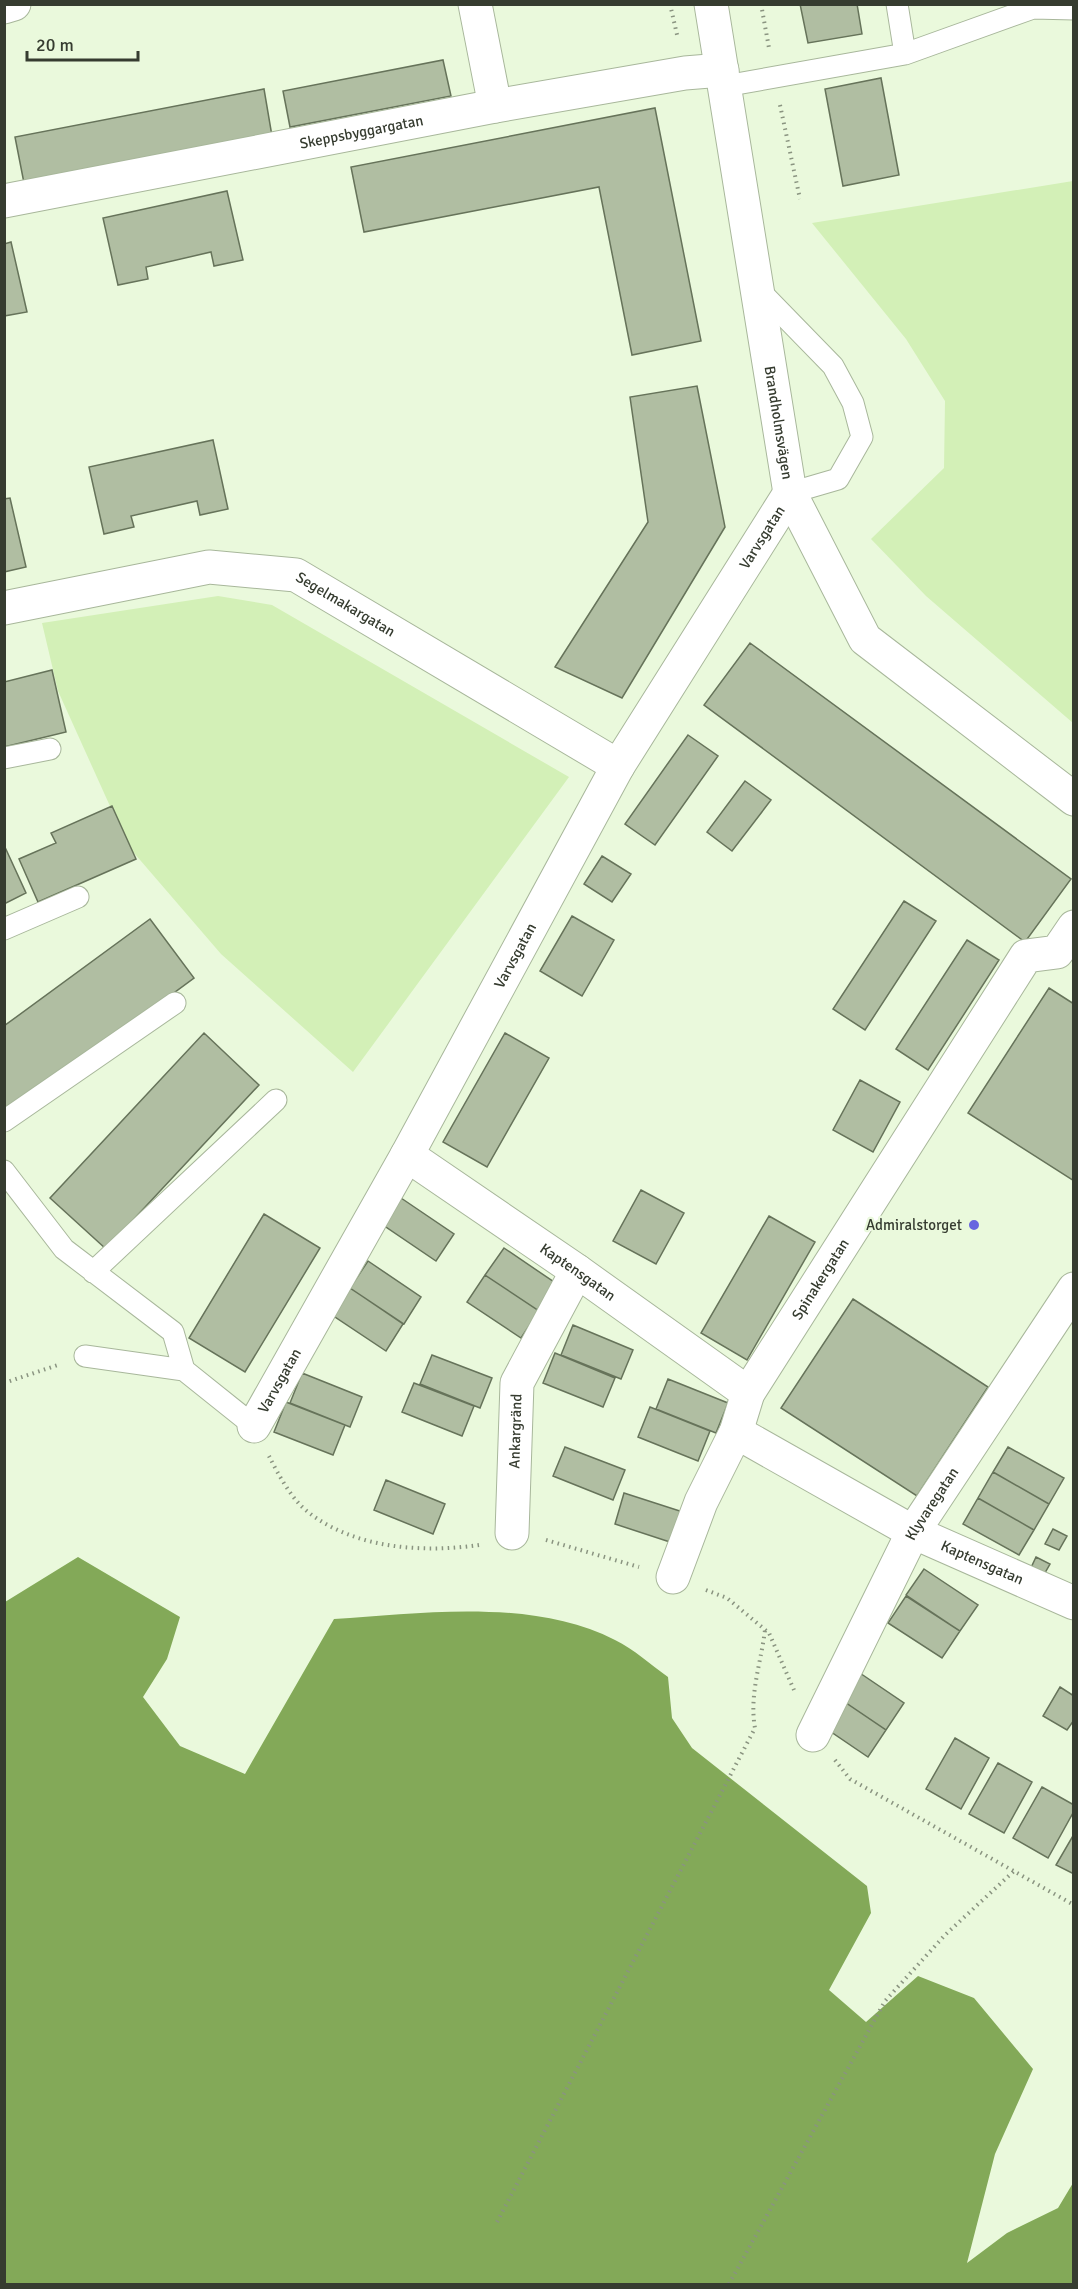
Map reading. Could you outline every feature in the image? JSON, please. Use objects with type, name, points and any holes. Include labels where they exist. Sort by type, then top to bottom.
[{"type":"street","points":[[4,6],[14,4]]},
{"type":"street","points":[[475,4],[495,106]]},
{"type":"street","name":"Brandholmsvägen","points":[[711,4],[790,493],[865,639],[1074,799]]},
{"type":"street","name":"Skeppsbyggargatan","points":[[4,201],[495,106],[685,73],[723,78]]},
{"type":"street","name":"Varvsgatan","points":[[254,1426],[406,1155],[618,766],[790,493]]},
{"type":"street","name":"Segelmakargatan","points":[[4,608],[209,567],[296,575],[618,766]]},
{"type":"street","name":"Spinakergatan","points":[[673,1577],[701,1502],[736,1432],[748,1393],[1026,957],[1057,952],[1074,927]]},
{"type":"street","name":"Kaptensgatan","points":[[406,1155],[577,1271],[748,1393]]},
{"type":"street","name":"Ankargränd","points":[[512,1533],[517,1383],[577,1271]]},
{"type":"street","name":"Klyvaregatan","points":[[813,1735],[913,1532],[1074,1289]]},
{"type":"street","name":"Kaptensgatan","points":[[736,1432],[913,1532],[1074,1603]]},
{"type":"lane","points":[[897,4],[905,54]]},
{"type":"lane","points":[[723,78],[905,54],[1034,8],[1074,9]]},
{"type":"lane","points":[[759,290],[833,366],[853,403],[862,437],[838,479],[790,493]]},
{"type":"lane","points":[[4,758],[50,749]]},
{"type":"lane","points":[[4,929],[78,897]]},
{"type":"lane","points":[[4,1121],[175,1003]]},
{"type":"lane","points":[[93,1272],[276,1100]]},
{"type":"lane","points":[[4,1171],[64,1250],[173,1332],[184,1370]]},
{"type":"lane","points":[[85,1356],[184,1370],[254,1426]]},
{"type":"path","points":[[4,1383],[85,1356]]},
{"type":"path","points":[[254,1426],[277,1472],[307,1512],[360,1540],[444,1550],[497,1542],[512,1533],[570,1545],[673,1577],[727,1598],[769,1633],[813,1735],[850,1779],[1074,1905]]},
{"type":"path","points":[[497,2222],[755,1728],[753,1715],[755,1679],[765,1630]]},
{"type":"path","points":[[729,2284],[885,2001],[945,1935],[1014,1871]]},
{"type":"shaded area","points":[[1074,181],[1073,723],[926,596],[871,539],[944,468],[945,401],[906,339],[812,223]]},
{"type":"shaded area","points":[[218,596],[272,605],[569,777],[353,1072],[221,954],[128,846],[58,691],[42,623]]},
{"type":"shaded area","points":[[78,1557],[180,1617],[167,1659],[143,1697],[180,1746],[245,1774],[334,1619],[441,1612],[513,1613],[549,1618],[583,1627],[615,1640],[636,1652],[668,1677],[672,1718],[692,1748],[867,1886],[871,1913],[829,1990],[866,2022],[918,1976],[974,1998],[1033,2069],[995,2154],[967,2263],[1007,2233],[1058,2208],[1073,2183],[1073,2284],[5,2284],[5,1602]]},
{"type":"building","points":[[800,4],[857,4],[862,34],[808,43]]},
{"type":"building","points":[[443,60],[451,96],[290,127],[283,91]]},
{"type":"building","points":[[881,78],[899,175],[843,186],[825,89]]},
{"type":"building","points":[[264,89],[272,136],[24,183],[15,137]]},
{"type":"building","points":[[655,108],[701,341],[632,355],[599,187],[364,232],[351,167]]},
{"type":"building","points":[[227,191],[243,260],[214,266],[211,252],[146,267],[148,279],[118,285],[103,218]]},
{"type":"building","points":[[11,242],[27,312],[4,316],[4,244]]},
{"type":"building","points":[[697,386],[725,527],[622,698],[555,667],[648,522],[630,397]]},
{"type":"building","points":[[213,440],[228,509],[200,515],[197,501],[131,516],[134,527],[104,534],[89,467]]},
{"type":"building","points":[[10,498],[26,567],[4,572],[4,499]]},
{"type":"building","points":[[750,643],[1071,879],[1025,942],[704,705]]},
{"type":"building","points":[[52,670],[66,732],[4,747],[4,682]]},
{"type":"building","points":[[688,735],[718,756],[655,845],[625,824]]},
{"type":"building","points":[[745,781],[771,800],[732,851],[707,832]]},
{"type":"building","points":[[112,806],[136,859],[38,902],[19,859],[56,843],[51,833]]},
{"type":"building","points":[[4,845],[26,893],[4,904]]},
{"type":"building","points":[[602,856],[631,874],[612,902],[584,884]]},
{"type":"building","points":[[904,901],[936,921],[865,1030],[833,1009]]},
{"type":"building","points":[[572,916],[614,940],[582,996],[540,971]]},
{"type":"building","points":[[150,919],[194,978],[7,1116],[4,1113],[4,1026]]},
{"type":"building","points":[[967,940],[999,960],[928,1070],[896,1049]]},
{"type":"building","points":[[1049,988],[1074,1004],[1074,1181],[968,1113]]},
{"type":"building","points":[[204,1033],[259,1085],[106,1249],[50,1198]]},
{"type":"building","points":[[505,1033],[549,1058],[487,1167],[443,1142]]},
{"type":"building","points":[[860,1080],[900,1102],[873,1152],[833,1130]]},
{"type":"building","points":[[641,1190],[684,1213],[656,1264],[613,1241]]},
{"type":"building","points":[[401,1198],[454,1234],[436,1261],[383,1225]]},
{"type":"building","points":[[264,1214],[320,1248],[245,1372],[189,1338]]},
{"type":"building","points":[[769,1216],[815,1242],[747,1360],[701,1333]]},
{"type":"building","points":[[504,1248],[557,1284],[539,1311],[485,1275]]},
{"type":"building","points":[[368,1261],[421,1297],[404,1324],[350,1288]]},
{"type":"building","points":[[485,1275],[539,1311],[521,1338],[467,1302]]},
{"type":"building","points":[[350,1288],[403,1324],[386,1351],[332,1315]]},
{"type":"building","points":[[853,1299],[988,1387],[917,1496],[781,1408]]},
{"type":"building","points":[[573,1325],[633,1350],[621,1379],[561,1355]]},
{"type":"building","points":[[555,1353],[615,1378],[603,1407],[543,1383]]},
{"type":"building","points":[[432,1355],[492,1378],[480,1408],[420,1384]]},
{"type":"building","points":[[302,1373],[362,1397],[350,1427],[290,1403]]},
{"type":"building","points":[[668,1379],[728,1403],[716,1433],[656,1409]]},
{"type":"building","points":[[414,1383],[474,1406],[462,1436],[402,1412]]},
{"type":"building","points":[[286,1402],[345,1425],[333,1455],[274,1432]]},
{"type":"building","points":[[650,1407],[710,1431],[698,1461],[638,1437]]},
{"type":"building","points":[[565,1447],[625,1470],[613,1500],[553,1476]]},
{"type":"building","points":[[1008,1447],[1064,1478],[1049,1504],[993,1472]]},
{"type":"building","points":[[993,1472],[1049,1504],[1034,1530],[978,1498]]},
{"type":"building","points":[[386,1480],[445,1504],[433,1534],[374,1510]]},
{"type":"building","points":[[624,1493],[686,1513],[676,1544],[615,1524]]},
{"type":"building","points":[[978,1498],[1034,1530],[1019,1555],[963,1524]]},
{"type":"building","points":[[1053,1529],[1067,1536],[1059,1550],[1045,1544]]},
{"type":"building","points":[[1036,1557],[1050,1564],[1042,1578],[1029,1572]]},
{"type":"building","points":[[924,1569],[978,1605],[960,1631],[906,1595]]},
{"type":"building","points":[[906,1596],[960,1631],[942,1658],[888,1623]]},
{"type":"building","points":[[851,1667],[904,1703],[886,1730],[833,1694]]},
{"type":"building","points":[[1060,1687],[1074,1696],[1074,1720],[1067,1730],[1043,1716]]},
{"type":"building","points":[[833,1694],[886,1730],[868,1757],[815,1721]]},
{"type":"building","points":[[955,1738],[989,1758],[961,1809],[926,1789]]},
{"type":"building","points":[[998,1763],[1032,1782],[1004,1833],[969,1814]]},
{"type":"building","points":[[1042,1787],[1074,1805],[1074,1811],[1048,1858],[1013,1838]]},
{"type":"building","points":[[1074,1834],[1074,1874],[1056,1865]]},
{"type":"place","name":"Admiralstorget","points":[[974,1225]]}]
